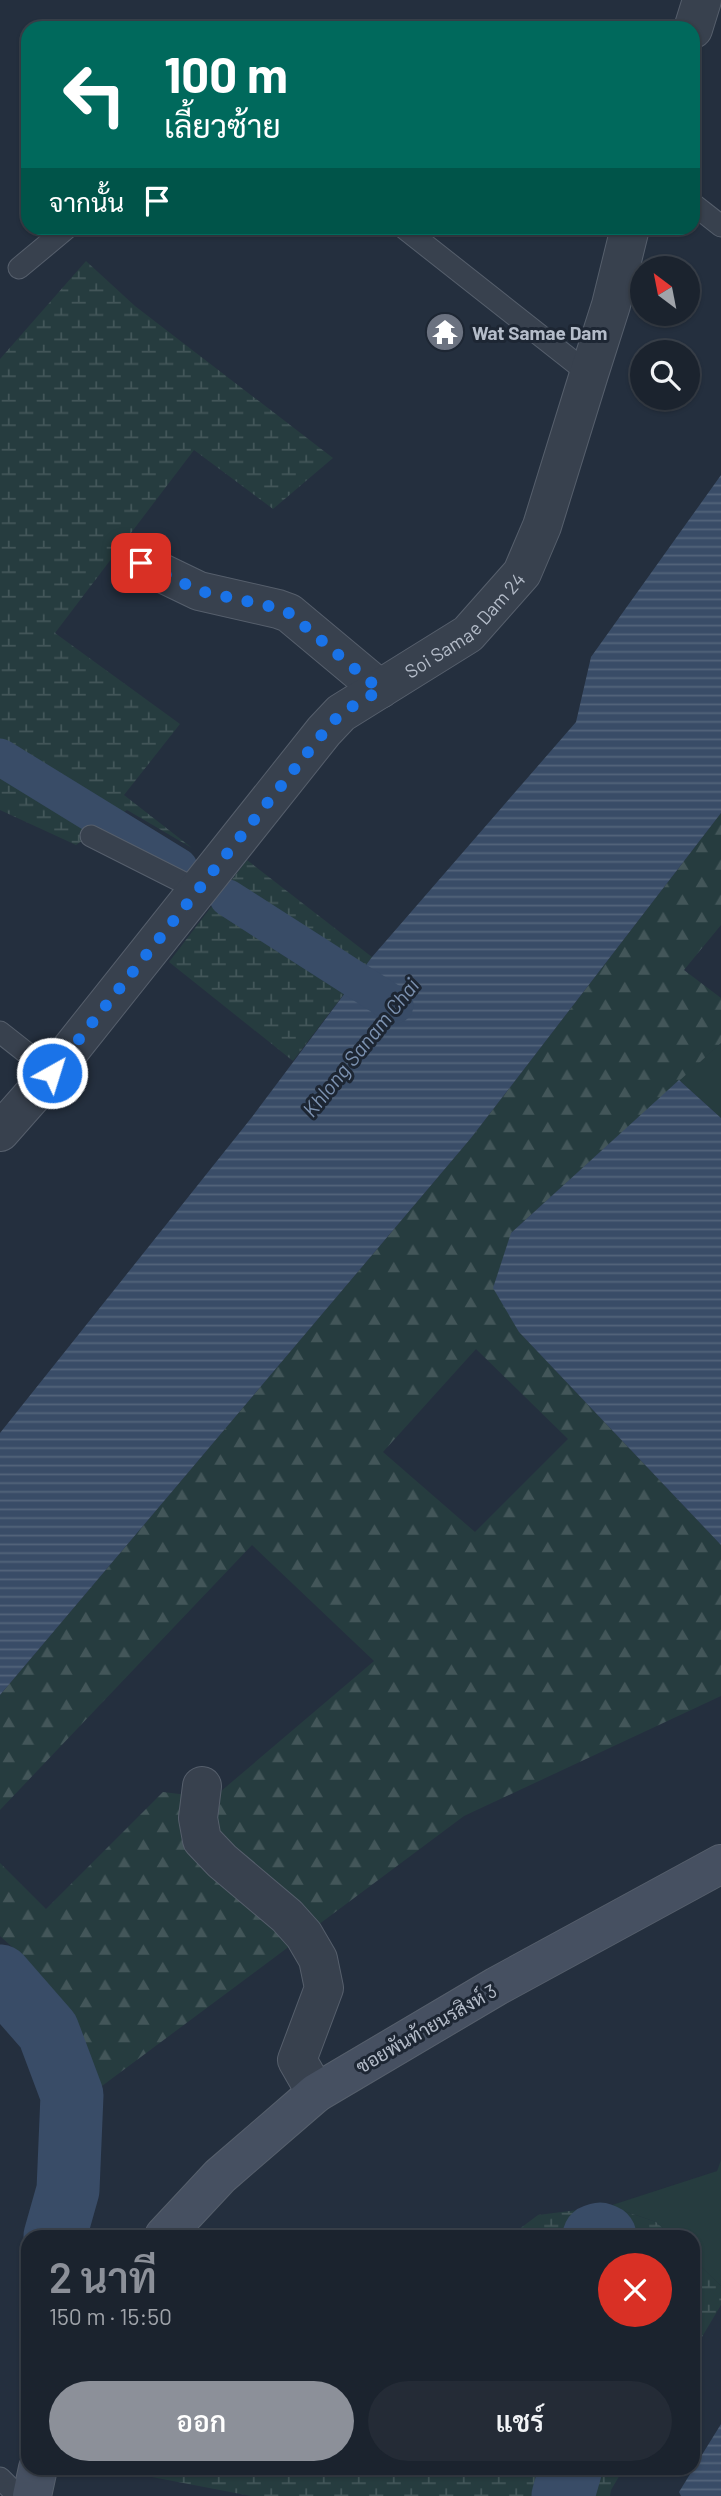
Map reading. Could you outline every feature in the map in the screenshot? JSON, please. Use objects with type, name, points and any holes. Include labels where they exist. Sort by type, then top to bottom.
[{"type":"street","points":[[695,21],[702,0]]},
{"type":"street","name":"Soi Samae Dam 24","points":[[0,1132],[52,1073],[341,713],[468,634],[522,573],[542,526],[611,305],[628,235]]},
{"type":"street","points":[[141,563],[200,591],[278,608],[289,613],[380,690]]},
{"type":"street","points":[[202,1786],[198,1818],[202,1840],[222,1861],[287,1916],[304,1935],[318,1959],[324,1988],[297,2060],[316,2093]]},
{"type":"street","name":"ซอยพันท้ายนรสิงห์ 3","points":[[170,2230],[220,2176],[316,2093],[498,1986],[721,1864]]},
{"type":"street","points":[[32,2496],[36,2475]]},
{"type":"lane","points":[[700,210],[721,226]]},
{"type":"lane","points":[[19,268],[59,235]]},
{"type":"lane","points":[[413,235],[589,374]]},
{"type":"lane","points":[[91,836],[198,890]]},
{"type":"lane","points":[[0,1032],[52,1073]]},
{"type":"lane","points":[[0,2478],[18,2496]]},
{"type":"green space","points":[[86,261],[135,306],[333,458],[273,509],[194,450],[55,633],[180,724],[124,795],[192,848],[127,810],[76,845],[0,810],[0,359]]},
{"type":"green space","points":[[721,813],[721,925],[684,970],[721,998],[721,1043],[511,1233],[519,1332],[721,1545],[721,1696],[464,1816],[102,2086],[22,1956],[0,1936],[0,1863],[46,1909],[163,1792],[213,1798],[374,1661],[252,1545],[0,1810],[0,1695],[471,1138]],"holes":[[[476,1349],[568,1439],[475,1532],[383,1452]]]},
{"type":"green space","points":[[247,860],[372,957],[293,1061],[169,962]]},
{"type":"green space","points":[[721,1043],[721,1118],[679,1080]]},
{"type":"green space","points":[[721,2160],[721,2286],[700,2266],[700,2230],[665,2230],[656,2222],[609,2206],[717,2171]]},
{"type":"green space","points":[[609,2206],[656,2222],[665,2230],[518,2230],[538,2215]]},
{"type":"green space","points":[[700,2266],[721,2286],[721,2305],[700,2340]]},
{"type":"green space","points":[[142,2475],[620,2475],[610,2496],[251,2496]]},
{"type":"water","name":"Khlong Sanam Chai","points":[[721,475],[721,813],[471,1138],[0,1695],[0,1433],[252,1117],[372,957],[576,722],[591,657]]},
{"type":"water","points":[[679,1080],[721,1118],[721,1545],[519,1332],[493,1288],[511,1233]]},
{"type":"water","points":[[721,2424],[721,2496],[681,2496],[679,2492],[690,2475],[700,2475],[700,2458]]},
{"type":"waterway","points":[[0,757],[179,867]]},
{"type":"waterway","name":"Khlong Sanam Chai","points":[[228,898],[395,1005]]},
{"type":"waterway","points":[[0,1976],[48,2031],[72,2095],[68,2190],[57,2230]]},
{"type":"waterway","points":[[563,2496],[569,2475]]},
{"type":"place","name":"Wat Samae Dam","points":[[445,332]]},
{"type":"route","points":[[52,1073],[324,732],[341,713],[380,690],[289,613],[278,608],[200,591],[141,563]]}]
